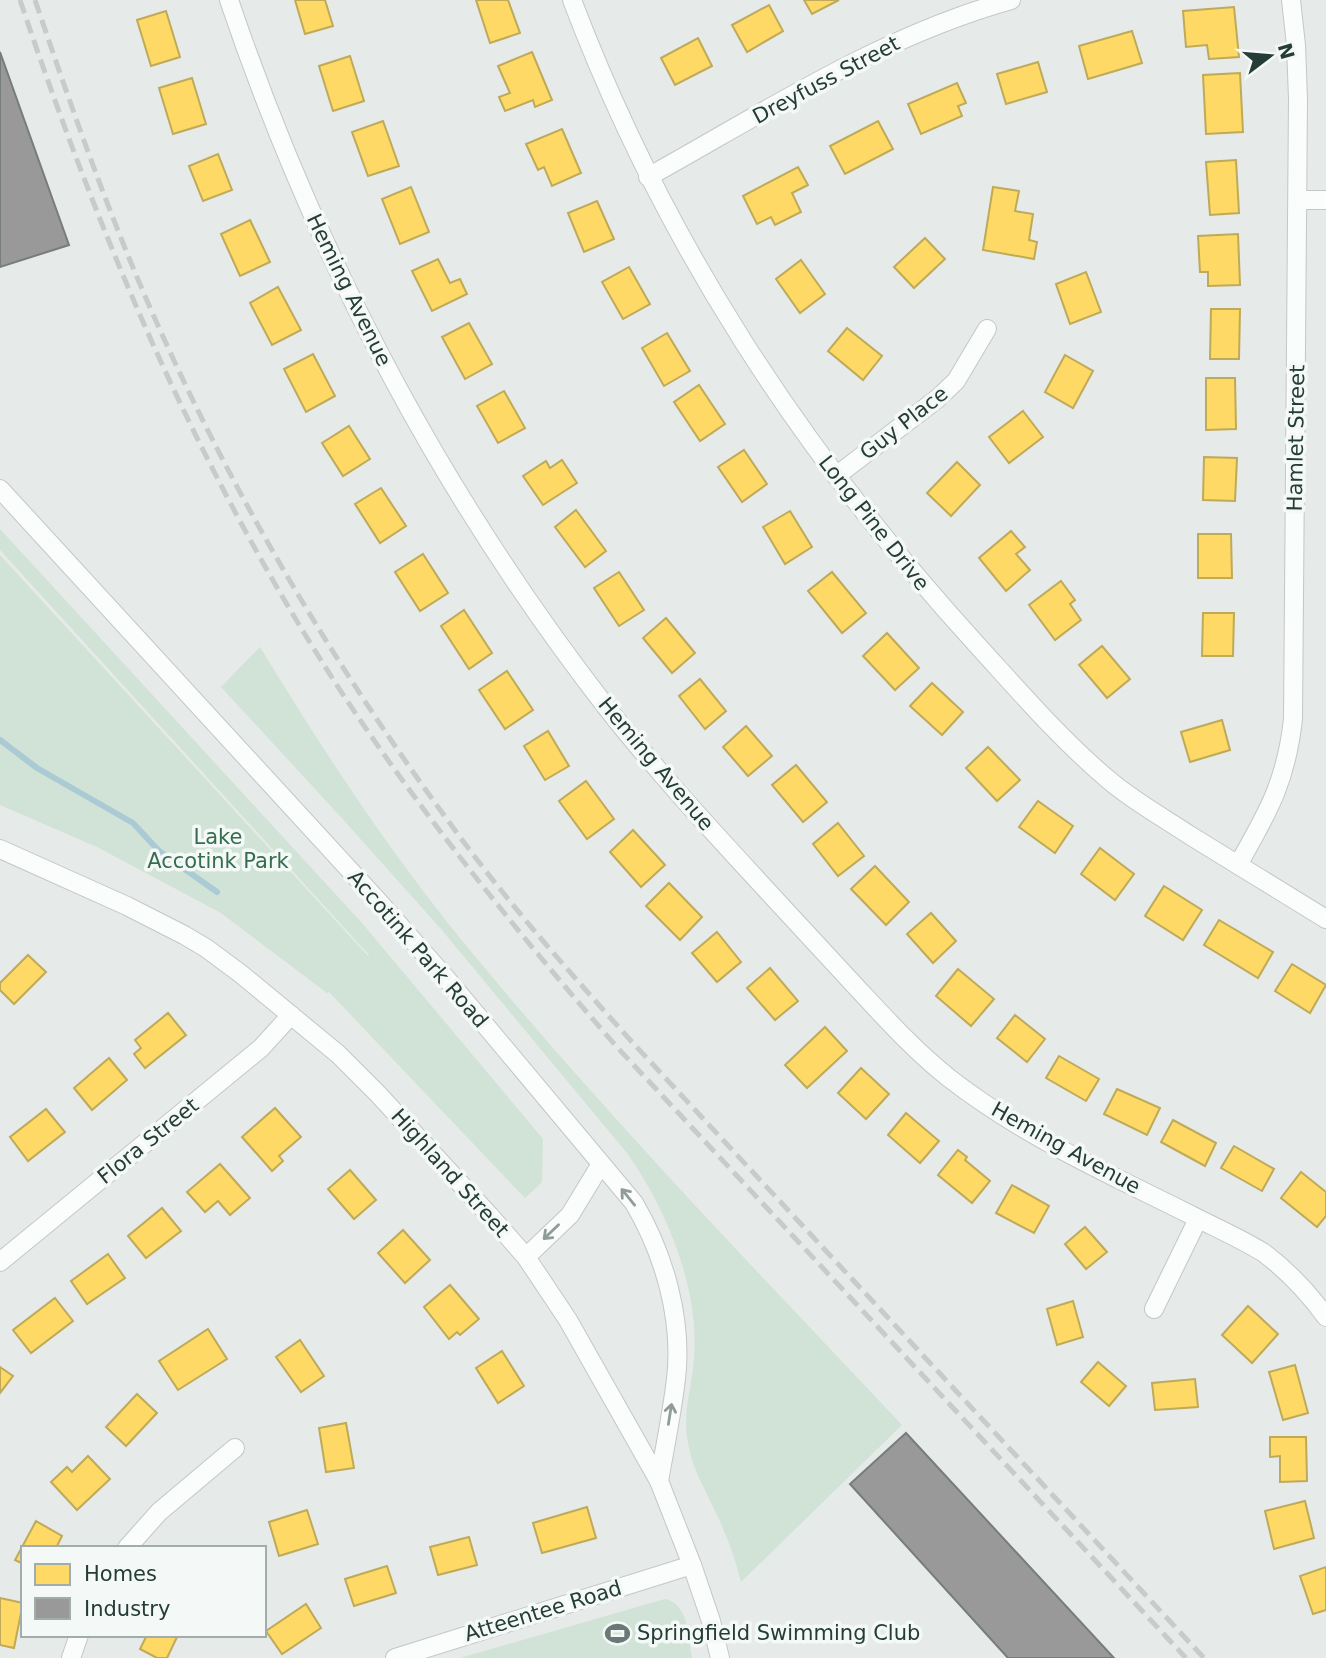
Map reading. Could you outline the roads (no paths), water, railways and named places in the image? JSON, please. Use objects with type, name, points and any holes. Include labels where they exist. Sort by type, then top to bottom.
[{"type":"street","name":"Heming Avenue","points":[[229,0],[280,141],[340,279],[422,434],[467,509],[549,631],[671,787],[924,1058],[992,1109],[1038,1138],[1252,1245],[1307,1291],[1326,1317]]},
{"type":"street","name":"Long Pine Drive","points":[[572,0],[648,177],[732,326],[789,413],[923,586],[1081,755],[1140,804],[1326,919]]},
{"type":"street","name":"Dreyfuss Street","points":[[648,177],[857,61],[941,23],[1011,0]]},
{"type":"street","name":"Hamlet Street","points":[[1238,865],[1270,808],[1283,778],[1290,750],[1293,719],[1298,99],[1291,0]]},
{"type":"street","points":[[1298,200],[1326,200]]},
{"type":"street","name":"Guy Place","points":[[836,475],[937,399],[956,381],[988,329]]},
{"type":"street","name":"Accotink Park Road","points":[[0,489],[387,911],[634,1203],[659,1254],[670,1292],[675,1331],[676,1377],[659,1481]]},
{"type":"street","points":[[0,869],[4,851]]},
{"type":"street","name":"Highland Street","points":[[4,851],[127,906],[195,941],[242,974],[338,1054],[379,1094],[526,1258],[568,1320],[659,1481],[692,1565],[720,1658]]},
{"type":"street","name":"Flora Street","points":[[0,1262],[261,1048],[291,1015]]},
{"type":"street","points":[[526,1258],[570,1214],[601,1164]]},
{"type":"street","points":[[1154,1309],[1198,1219]]},
{"type":"street","points":[[129,1546],[187,1486],[235,1448]]},
{"type":"street","name":"Atteentee Road","points":[[396,1658],[692,1565]]},
{"type":"street","points":[[71,1658],[78,1637]]},
{"type":"waterway","points":[[0,740],[37,768],[133,823],[159,851],[217,892]]},
{"type":"railway","points":[[20,0],[120,268],[198,441],[289,608],[340,690],[404,783],[472,873],[616,1046],[1186,1658]]},
{"type":"railway","points":[[35,0],[112,215],[146,299],[196,406],[299,597],[418,778],[501,890],[632,1042],[1204,1658]]},
{"type":"place","name":"Springfield Swimming Club","points":[[617,1633]]},
{"type":"park label","name":"Lake Accotink Park","points":[[218,849]]}]
